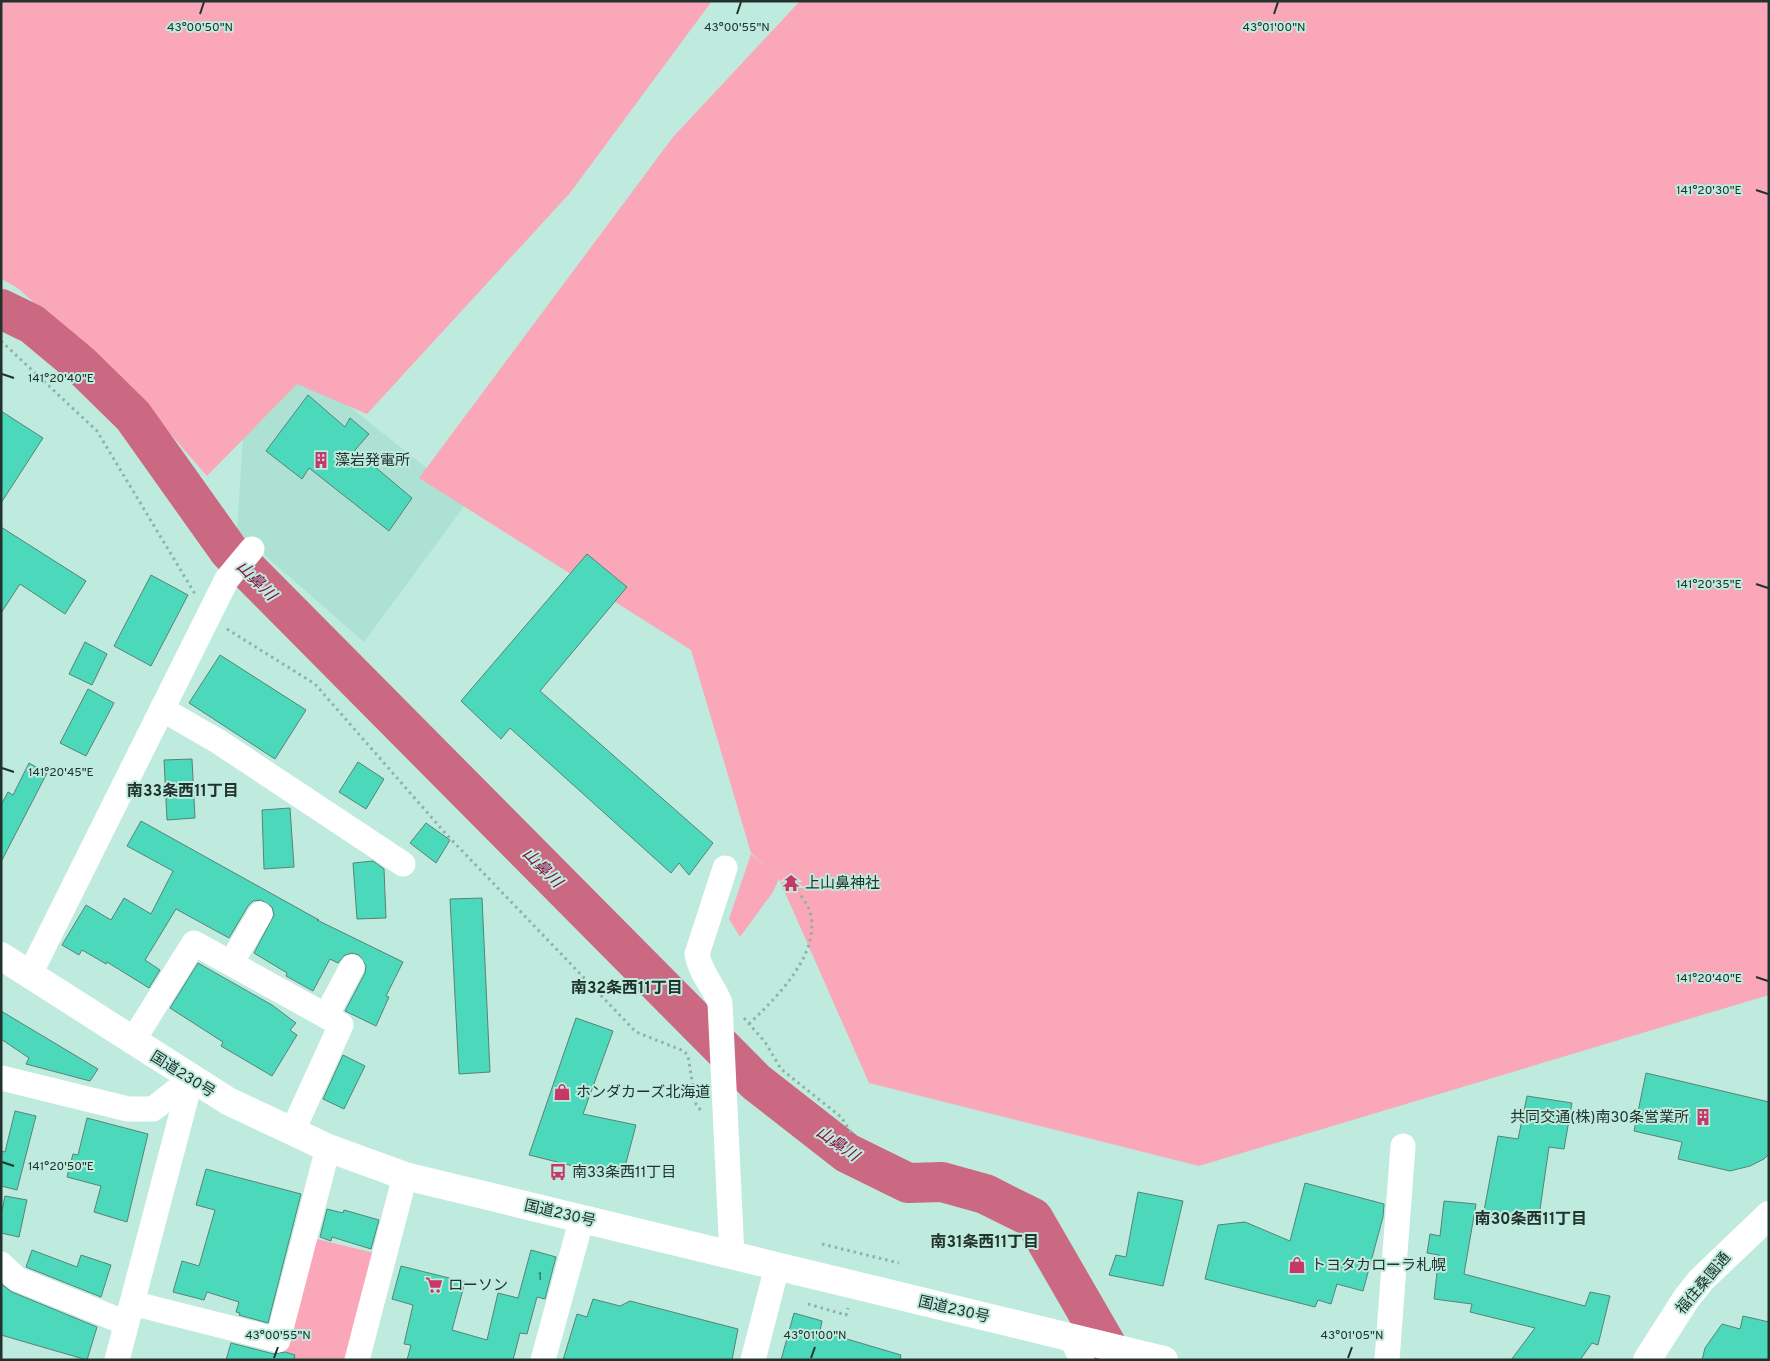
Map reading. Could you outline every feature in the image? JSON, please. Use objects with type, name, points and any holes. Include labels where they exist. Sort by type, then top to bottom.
[{"type":"main road","name":"国道230号","points":[[1,956],[190,1079],[248,1112],[328,1148],[405,1176],[777,1267],[1078,1346],[1136,1353],[1164,1360]]},
{"type":"main road","name":"福住桑園通","points":[[1647,1360],[1686,1299],[1701,1280],[1769,1215]]},
{"type":"street","points":[[30,974],[227,579],[252,549]]},
{"type":"street","points":[[162,709],[219,742],[403,864]]},
{"type":"street","points":[[725,868],[698,954],[699,968],[715,989],[720,1003],[730,1019],[715,1119],[732,1256]]},
{"type":"street","points":[[230,963],[260,914]]},
{"type":"street","points":[[132,1042],[194,943],[326,1016],[341,1025],[292,1132]]},
{"type":"street","points":[[326,1016],[352,967]]},
{"type":"street","points":[[1,1078],[128,1110],[153,1109],[190,1079]]},
{"type":"street","points":[[117,1360],[190,1079]]},
{"type":"street","points":[[1387,1360],[1403,1146]]},
{"type":"street","points":[[1,1264],[17,1279],[129,1313],[278,1340],[328,1148]]},
{"type":"street","points":[[357,1360],[405,1176]]},
{"type":"street","points":[[543,1360],[582,1218]]},
{"type":"street","points":[[753,1360],[777,1267]]},
{"type":"path","points":[[1,341],[97,431],[208,616],[315,684],[446,834],[636,1032],[684,1051],[688,1056],[696,1104],[699,1110],[715,1119]]},
{"type":"path","points":[[749,1024],[805,960],[811,943],[812,926],[810,912],[799,892]]},
{"type":"path","points":[[730,1019],[749,1024],[766,1042],[781,1070],[841,1117],[852,1134]]},
{"type":"path","points":[[822,1244],[899,1263]]},
{"type":"path","points":[[808,1304],[846,1314]]},
{"type":"shaded area","points":[[1,1],[712,1],[570,193],[367,414],[297,384],[207,476],[118,374],[16,287],[1,279]]},
{"type":"shaded area","points":[[800,1],[1769,1],[1769,995],[1199,1166],[869,1083],[779,879],[773,892],[740,937],[729,919],[751,854],[771,871],[751,853],[691,650],[419,478],[673,137]]},
{"type":"shaded area","name":"藻岩発電所","points":[[300,367],[468,501],[364,642],[237,531],[243,436]]},
{"type":"shaded area","points":[[313,1238],[374,1253],[347,1360],[283,1360]]},
{"type":"building","name":"藻岩発電所","points":[[308,395],[345,427],[350,418],[369,434],[355,450],[412,498],[389,531],[309,468],[302,479],[266,451]]},
{"type":"building","points":[[1,411],[43,438],[1,503]]},
{"type":"building","points":[[1,527],[86,581],[65,614],[20,584],[1,613]]},
{"type":"building","points":[[587,554],[627,587],[540,691],[713,843],[689,875],[679,863],[671,873],[510,728],[501,739],[461,701]]},
{"type":"building","points":[[151,575],[188,595],[151,666],[114,646]]},
{"type":"building","points":[[85,642],[107,654],[92,685],[69,674]]},
{"type":"building","points":[[220,655],[306,710],[275,759],[189,703]]},
{"type":"building","points":[[88,689],[114,703],[86,756],[60,743]]},
{"type":"building","points":[[192,759],[195,818],[167,820],[164,760]]},
{"type":"building","points":[[358,762],[384,779],[366,809],[339,792]]},
{"type":"building","points":[[29,763],[47,773],[1,862],[1,805],[8,792],[13,795]]},
{"type":"building","points":[[290,808],[294,867],[264,869],[262,810]]},
{"type":"building","points":[[141,821],[319,920],[317,920],[403,962],[386,996],[389,997],[376,1026],[345,1011],[365,973],[366,966],[359,955],[352,953],[345,955],[338,963],[330,959],[313,991],[286,976],[287,973],[254,953],[274,915],[272,907],[261,900],[253,901],[248,906],[229,938],[176,909],[145,960],[160,970],[149,988],[107,962],[106,964],[82,950],[79,955],[62,945],[86,905],[111,920],[124,898],[151,914],[173,871],[127,846]]},
{"type":"building","points":[[426,823],[450,840],[436,863],[410,843]]},
{"type":"building","points":[[373,861],[384,869],[386,918],[357,919],[353,863]]},
{"type":"building","points":[[482,898],[490,1072],[459,1074],[450,899]]},
{"type":"building","points":[[198,963],[272,1005],[296,1023],[290,1030],[297,1035],[272,1076],[221,1046],[223,1042],[170,1008]]},
{"type":"building","points":[[1,1011],[98,1069],[90,1081],[26,1064],[29,1058],[1,1039]]},
{"type":"building","points":[[576,1018],[613,1031],[583,1114],[636,1125],[622,1178],[529,1155]]},
{"type":"building","points":[[343,1055],[365,1066],[344,1109],[323,1099]]},
{"type":"building","name":"共同交通(株)南30条営業所","points":[[1646,1073],[1769,1102],[1769,1154],[1764,1159],[1750,1166],[1730,1171],[1678,1159],[1682,1142],[1634,1131]]},
{"type":"building","points":[[1527,1096],[1572,1103],[1564,1149],[1549,1147],[1538,1223],[1483,1216],[1498,1136],[1518,1139]]},
{"type":"building","points":[[15,1111],[36,1116],[17,1190],[1,1186],[1,1151],[5,1152]]},
{"type":"building","points":[[87,1118],[148,1134],[127,1222],[94,1212],[101,1186],[67,1177],[73,1154],[78,1155]]},
{"type":"building","points":[[206,1169],[301,1194],[268,1323],[239,1315],[240,1313],[236,1312],[239,1302],[207,1292],[204,1300],[173,1292],[182,1261],[199,1266],[215,1210],[196,1205]]},
{"type":"building","points":[[1305,1183],[1384,1204],[1383,1217],[1363,1291],[1337,1284],[1331,1304],[1318,1300],[1315,1307],[1205,1279],[1218,1225],[1245,1222],[1290,1241]]},
{"type":"building","points":[[1138,1192],[1183,1201],[1163,1286],[1109,1275],[1116,1255],[1126,1257]]},
{"type":"building","points":[[5,1196],[27,1200],[19,1237],[1,1233],[1,1215]]},
{"type":"building","points":[[1444,1201],[1476,1204],[1464,1274],[1585,1306],[1590,1292],[1610,1296],[1598,1345],[1592,1343],[1580,1360],[1511,1360],[1535,1328],[1470,1312],[1472,1304],[1434,1299],[1439,1255],[1427,1253],[1430,1234],[1440,1236]]},
{"type":"building","points":[[327,1209],[343,1213],[344,1210],[379,1220],[371,1249],[332,1237],[331,1241],[320,1237]]},
{"type":"building","points":[[32,1250],[77,1267],[81,1255],[111,1265],[101,1297],[26,1267]]},
{"type":"building","points":[[531,1250],[556,1257],[545,1299],[537,1297],[527,1334],[520,1333],[513,1360],[407,1360],[411,1345],[404,1344],[413,1305],[392,1299],[401,1266],[465,1282],[452,1330],[487,1340],[498,1293],[518,1298]]},
{"type":"building","points":[[1,1284],[12,1292],[97,1327],[87,1360],[1,1335]]},
{"type":"building","points":[[593,1299],[620,1306],[630,1301],[738,1329],[732,1360],[563,1360],[577,1314],[587,1317]]},
{"type":"building","points":[[794,1313],[822,1321],[820,1331],[901,1355],[900,1360],[781,1360]]},
{"type":"building","points":[[1743,1316],[1769,1322],[1769,1360],[1702,1360],[1705,1348],[1722,1324],[1740,1329]]},
{"type":"building","points":[[231,1343],[274,1354],[285,1352],[295,1355],[294,1360],[226,1360]]},
{"type":"waterway","name":"山鼻川","points":[[1,309],[32,324],[80,364],[133,416],[229,551],[756,1082],[847,1153],[908,1183],[942,1182],[985,1194],[1033,1218],[1115,1360]]},
{"type":"place","name":"藻岩発電所","points":[[321,460]]},
{"type":"place","name":"上山鼻神社","points":[[791,883]]},
{"type":"place","name":"ホンダカーズ北海道","points":[[562,1092]]},
{"type":"place","name":"共同交通(株)南30条営業所","points":[[1703,1117]]},
{"type":"place","name":"南33条西11丁目","points":[[558,1172]]},
{"type":"place","name":"トヨタカローラ札幌","points":[[1297,1265]]},
{"type":"place","name":"ローソン","points":[[434,1285]]},
{"type":"district","name":"南33条西11丁目","points":[[183,790]]},
{"type":"district","name":"南32条西11丁目","points":[[627,987]]},
{"type":"district","name":"南30条西11丁目","points":[[1531,1218]]},
{"type":"district","name":"南31条西11丁目","points":[[985,1241]]}]
